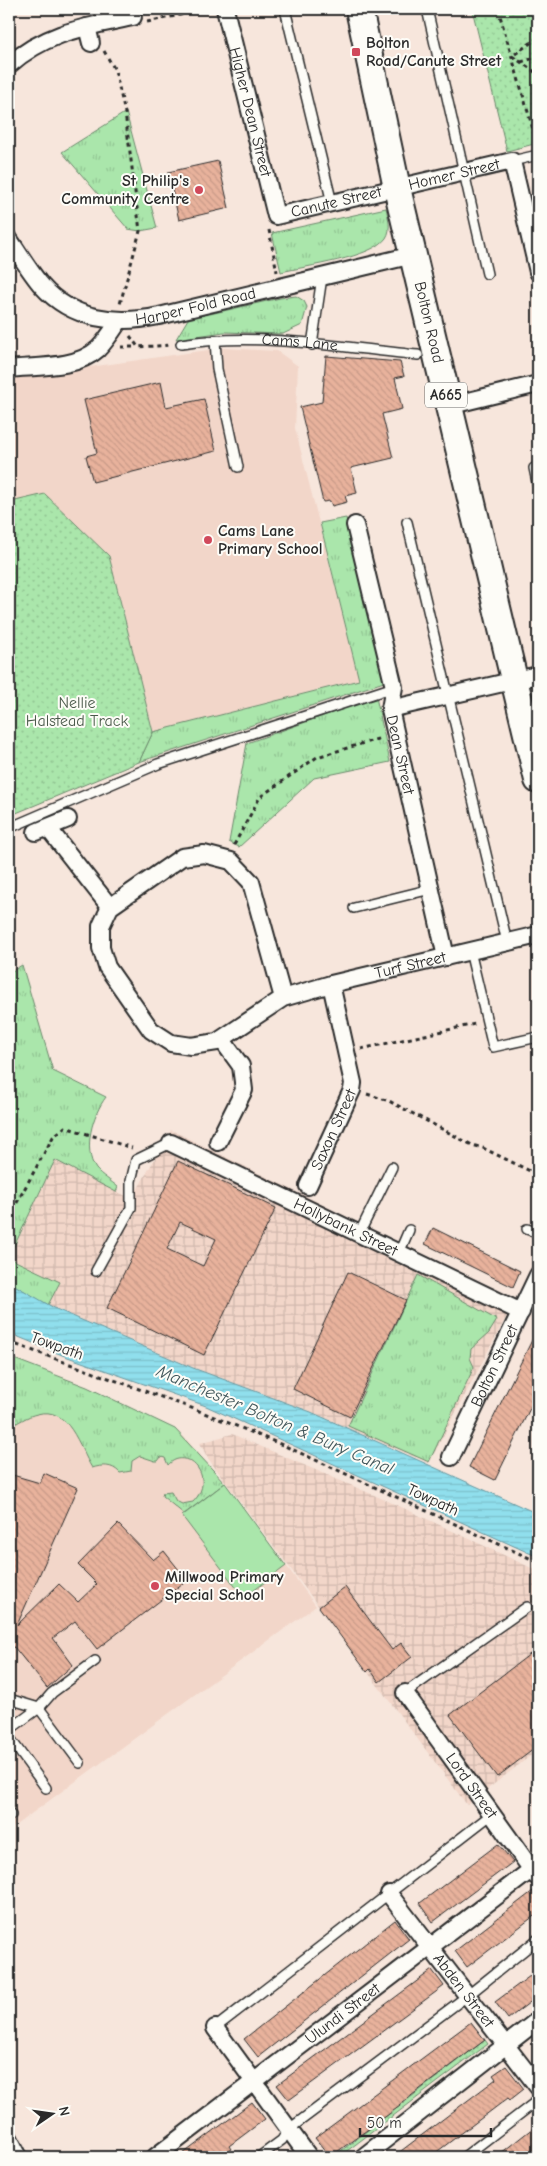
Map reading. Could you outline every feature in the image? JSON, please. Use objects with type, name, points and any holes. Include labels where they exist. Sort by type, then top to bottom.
[{"type":"main road","name":"Bolton Road","points":[[359,9],[397,188],[448,406],[526,678],[538,780]]},
{"type":"street","name":"Higher Dean Street","points":[[225,9],[276,216]]},
{"type":"street","points":[[9,65],[24,51],[42,40],[89,35],[132,17]]},
{"type":"street","points":[[512,161],[538,272]]},
{"type":"street","name":"Homer Street","points":[[397,188],[512,161]]},
{"type":"street","name":"Canute Street","points":[[276,216],[397,188]]},
{"type":"street","name":"Harper Fold Road","points":[[9,239],[42,286],[59,302],[78,313],[117,321],[159,316],[413,255]]},
{"type":"street","points":[[9,369],[62,364],[82,359],[98,349],[117,321]]},
{"type":"street","points":[[448,406],[538,384]]},
{"type":"street","name":"Dean Street","points":[[355,525],[394,688],[390,709],[446,957]]},
{"type":"street","points":[[390,709],[526,678]]},
{"type":"street","points":[[68,819],[42,830],[110,907]]},
{"type":"street","points":[[218,1142],[244,1090],[240,1066],[222,1040],[192,1046],[171,1042],[151,1030],[107,967],[101,948],[101,926],[110,907],[182,857],[204,854],[228,860],[251,882],[283,998]]},
{"type":"street","name":"Turf Street","points":[[222,1040],[283,998],[331,984],[538,935]]},
{"type":"street","name":"Saxon Street","points":[[308,1186],[352,1090],[353,1083],[331,984]]},
{"type":"street","name":"Hollybank Street","points":[[171,1142],[520,1312]]},
{"type":"street","name":"Bolton Street","points":[[450,1457],[538,1275]]},
{"type":"street","name":"Lord Street","points":[[405,1693],[535,1874]]},
{"type":"street","name":"Ulundi Street","points":[[155,2157],[430,1948],[535,1874]]},
{"type":"street","name":"Abden Street","points":[[390,1894],[538,2086]]},
{"type":"street","points":[[363,2157],[538,2020]]},
{"type":"street","points":[[215,2028],[309,2157]]},
{"type":"lane","points":[[285,9],[332,203]]},
{"type":"lane","points":[[427,9],[487,274]]},
{"type":"lane","points":[[512,161],[538,155]]},
{"type":"lane","points":[[312,345],[322,277]]},
{"type":"lane","name":"Cams Lane","points":[[181,344],[244,339],[418,355]]},
{"type":"lane","points":[[215,340],[217,369],[238,467]]},
{"type":"lane","points":[[534,468],[538,487]]},
{"type":"lane","points":[[407,522],[507,942]]},
{"type":"lane","points":[[9,828],[158,764],[394,688]]},
{"type":"lane","points":[[354,908],[431,889]]},
{"type":"lane","points":[[470,951],[493,1047],[538,1037]]},
{"type":"lane","points":[[96,1271],[131,1208],[131,1181],[136,1160],[171,1142]]},
{"type":"lane","points":[[359,1234],[392,1167]]},
{"type":"lane","points":[[527,1228],[538,1234]]},
{"type":"lane","points":[[399,1253],[409,1230]]},
{"type":"lane","points":[[405,1693],[528,1606]]},
{"type":"lane","points":[[9,1730],[39,1708],[52,1693],[95,1661]]},
{"type":"lane","points":[[9,1699],[39,1708],[80,1762]]},
{"type":"lane","points":[[9,1737],[46,1788]]},
{"type":"lane","points":[[215,2028],[492,1814]]},
{"type":"lane","points":[[259,2157],[282,2140],[288,2130],[467,1996],[538,1939]]},
{"type":"lane","points":[[464,2157],[538,2100]]},
{"type":"path","points":[[132,17],[136,16],[142,24],[208,9]]},
{"type":"path","points":[[498,9],[538,148]]},
{"type":"path","points":[[89,35],[105,51],[114,70],[125,113],[140,231],[117,321],[138,347],[181,344]]},
{"type":"path","points":[[512,56],[538,38]]},
{"type":"path","points":[[512,56],[538,74]]},
{"type":"path","points":[[521,62],[538,57]]},
{"type":"path","points":[[276,216],[268,232],[280,287]]},
{"type":"path","points":[[228,860],[260,797],[318,757],[396,734]]},
{"type":"path","points":[[346,1053],[486,1021]]},
{"type":"path","points":[[352,1090],[389,1101],[472,1145],[483,1148],[538,1175]]},
{"type":"path","points":[[9,1217],[53,1137],[65,1127],[131,1148],[139,1147]]},
{"type":"path","name":"Towpath","points":[[9,1342],[197,1410],[285,1446],[538,1562]]},
{"type":"shaded area","name":"Cams Lane Primary School","points":[[222,348],[277,351],[298,366],[295,428],[359,680],[153,732],[109,556],[15,501],[9,479],[10,375],[76,369]]},
{"type":"shaded area","points":[[171,1130],[515,1300],[429,1463],[311,1412],[193,1368],[56,1309],[48,1305],[60,1282],[9,1258],[55,1160],[132,1199]]},
{"type":"shaded area","name":"Millwood Primary Special School","points":[[9,1357],[87,1387],[175,1429],[225,1483],[316,1606],[9,1830]]},
{"type":"shaded area","points":[[232,1434],[397,1505],[538,1571],[538,1750],[467,1805],[207,1457],[200,1443]]},
{"type":"green space","points":[[472,9],[538,9],[538,143],[507,151]]},
{"type":"green space","points":[[126,112],[157,228],[140,231],[128,229],[62,152]]},
{"type":"green space","points":[[386,208],[389,231],[386,238],[378,245],[353,256],[281,272],[272,233]]},
{"type":"green space","points":[[296,296],[304,301],[307,307],[302,325],[283,334],[224,332],[176,339],[188,319]]},
{"type":"green space","name":"Nellie Halstead Track","points":[[9,479],[15,501],[45,494],[109,556],[153,732],[139,762],[9,816]]},
{"type":"green space","points":[[346,518],[387,681],[139,762],[153,732],[359,680],[320,523]]},
{"type":"green space","points":[[376,697],[390,762],[314,778],[239,847],[229,842],[247,743]]},
{"type":"green space","points":[[22,965],[53,1071],[106,1097],[93,1122],[90,1152],[96,1169],[118,1187],[116,1192],[55,1160],[9,1257],[9,973]]},
{"type":"green space","points":[[9,1258],[60,1282],[48,1305],[9,1282]]},
{"type":"green space","points":[[418,1275],[497,1320],[489,1333],[471,1349],[470,1358],[474,1367],[429,1462],[348,1426]]},
{"type":"green space","points":[[9,1357],[87,1387],[175,1429],[225,1483],[184,1514],[162,1496],[163,1493],[171,1492],[176,1501],[182,1504],[193,1502],[200,1492],[202,1483],[201,1474],[190,1461],[183,1459],[175,1460],[168,1465],[165,1458],[161,1457],[158,1461],[155,1461],[140,1456],[132,1461],[131,1471],[120,1473],[114,1468],[107,1466],[92,1468],[72,1430],[57,1416],[48,1413],[37,1414],[9,1427]]},
{"type":"green space","points":[[225,1483],[286,1566],[244,1598],[182,1516]]},
{"type":"green space","points":[[485,2040],[488,2044],[339,2157],[333,2157]]},
{"type":"water","name":"Manchester Bolton & Bury Canal","points":[[9,1282],[56,1309],[193,1368],[311,1412],[538,1514],[538,1557],[206,1406],[62,1355],[9,1333]]},
{"type":"building","name":"St Philip's Community Centre","points":[[218,161],[229,208],[179,220],[168,172]]},
{"type":"building","points":[[326,356],[400,362],[404,376],[395,378],[402,409],[382,414],[393,458],[351,468],[357,493],[345,496],[347,502],[332,506],[330,501],[323,502],[300,407],[322,402]]},
{"type":"building","points":[[161,382],[166,407],[204,399],[216,451],[93,482],[86,456],[97,453],[84,400]]},
{"type":"building","points":[[178,1161],[276,1208],[204,1355],[107,1308]],"holes":[[[180,1222],[216,1239],[203,1266],[167,1249]]]},
{"type":"building","points":[[433,1228],[520,1271],[513,1287],[425,1244]]},
{"type":"building","points":[[348,1272],[406,1300],[350,1417],[293,1389]]},
{"type":"building","points":[[538,1328],[538,1392],[495,1480],[469,1467]]},
{"type":"building","points":[[44,1473],[78,1488],[17,1625],[59,1584],[78,1602],[97,1584],[78,1565],[118,1524],[153,1560],[164,1551],[187,1580],[97,1649],[75,1621],[53,1638],[73,1665],[47,1688],[14,1647],[9,1649],[9,1474],[40,1483]]},
{"type":"building","points":[[345,1587],[392,1650],[401,1643],[412,1657],[379,1682],[370,1669],[367,1672],[319,1607]]},
{"type":"building","points":[[538,1648],[538,1746],[497,1777],[450,1715]]},
{"type":"building","points":[[498,1844],[513,1862],[433,1922],[420,1903]]},
{"type":"building","points":[[533,1891],[538,1898],[538,1913],[467,1967],[455,1951]]},
{"type":"building","points":[[395,1920],[409,1939],[258,2057],[244,2039]]},
{"type":"building","points":[[432,1970],[444,1986],[289,2100],[277,2085]]},
{"type":"building","points":[[538,1970],[538,1996],[508,2019],[495,2002]]},
{"type":"building","points":[[471,2022],[485,2040],[330,2157],[315,2138]]},
{"type":"building","points":[[506,2066],[524,2089],[510,2100],[508,2098],[430,2157],[393,2157],[496,2079],[493,2075]]},
{"type":"building","points":[[252,2102],[265,2119],[229,2146],[231,2149],[220,2157],[179,2157]]},
{"type":"building","points":[[538,2124],[538,2153],[533,2157],[496,2157]]},
{"type":"place","name":"Bolton Road/Canute Street","points":[[356,52]]},
{"type":"place","name":"St Philip's Community Centre","points":[[199,190]]},
{"type":"place","name":"Cams Lane Primary School","points":[[208,540]]},
{"type":"place","name":"Millwood Primary Special School","points":[[155,1586]]}]
